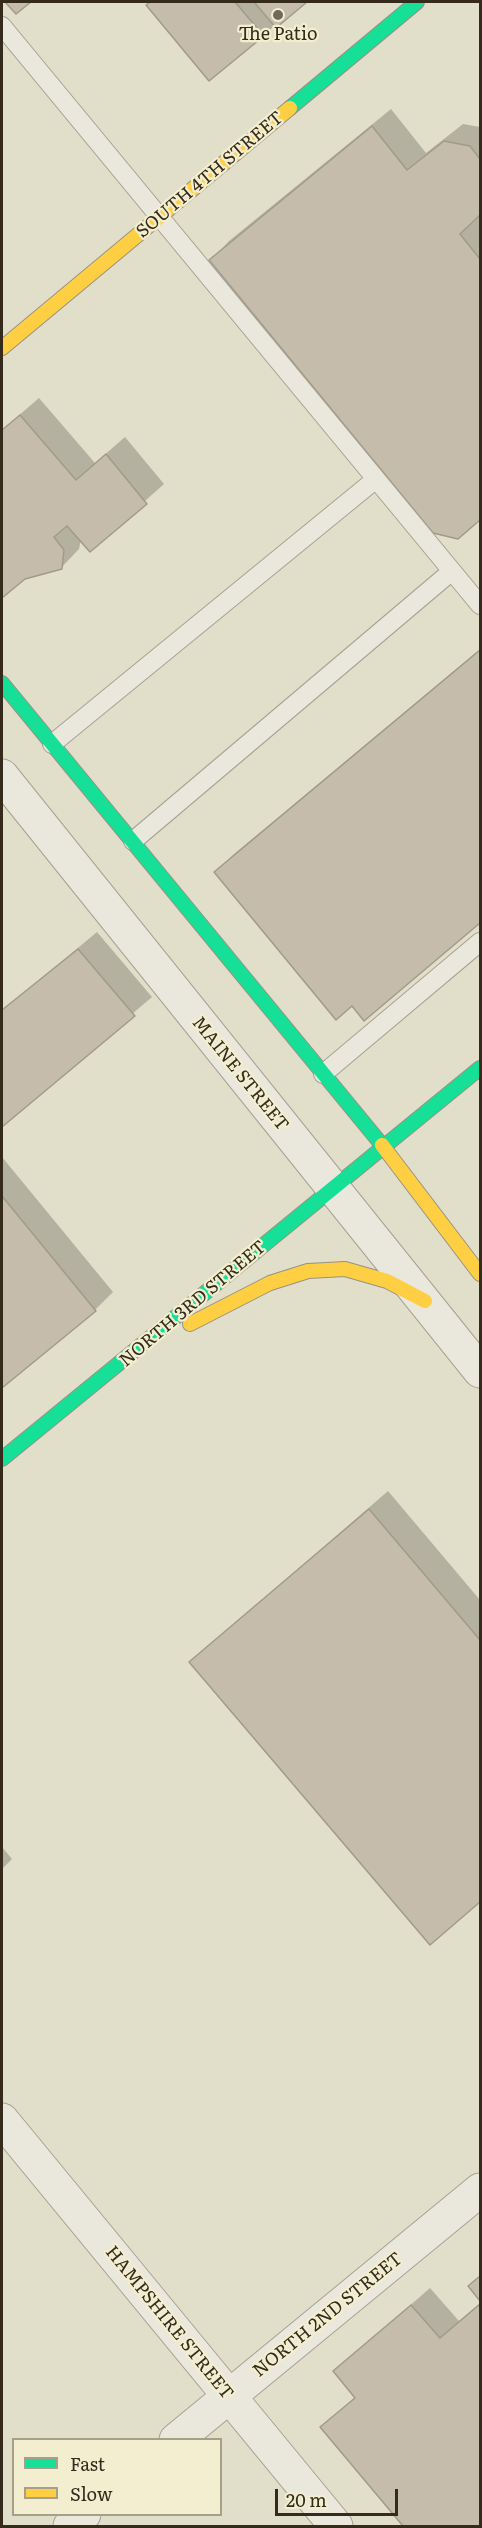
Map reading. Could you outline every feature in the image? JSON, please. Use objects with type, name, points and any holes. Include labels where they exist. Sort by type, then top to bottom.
[{"type":"main road","name":"SOUTH 4TH STREET","points":[[2,348],[417,2]]},
{"type":"main road","points":[[2,683],[383,1146],[480,1274]]},
{"type":"main road","name":"NORTH 3RD STREET","points":[[2,1459],[480,1068]]},
{"type":"main road","points":[[132,1354],[270,1282],[309,1271],[345,1269],[387,1281],[425,1301]]},
{"type":"street","name":"MAINE STREET","points":[[2,776],[480,1371]]},
{"type":"street","name":"HAMPSHIRE STREET","points":[[2,2120],[336,2526]]},
{"type":"street","name":"NORTH 2ND STREET","points":[[177,2438],[480,2190]]},
{"type":"street","points":[[70,2526],[82,2516]]},
{"type":"lane","points":[[2,26],[480,605]]},
{"type":"lane","points":[[52,744],[376,479]]},
{"type":"lane","points":[[133,841],[452,571]]},
{"type":"lane","points":[[323,1074],[480,942]]},
{"type":"building","points":[[5,2],[31,2],[16,14]]},
{"type":"building","points":[[150,2],[235,2],[264,36],[209,81],[146,5]]},
{"type":"building","name":"The Patio","points":[[254,2],[307,2],[276,28]]},
{"type":"building","points":[[372,126],[407,170],[444,141],[470,146],[480,159],[480,215],[460,234],[480,259],[480,520],[458,539],[433,533],[209,260]]},
{"type":"building","points":[[20,415],[76,480],[106,454],[147,504],[90,552],[67,526],[54,537],[64,550],[62,569],[25,579],[2,598],[2,430]]},
{"type":"building","points":[[480,650],[480,923],[364,1021],[352,1006],[336,1020],[214,872]]},
{"type":"building","points":[[78,949],[135,1016],[2,1127],[2,1010]]},
{"type":"building","points":[[2,1196],[96,1311],[2,1388]]},
{"type":"building","points":[[369,1509],[480,1640],[480,1902],[430,1945],[189,1662]]},
{"type":"building","points":[[480,2276],[480,2301],[468,2286]]},
{"type":"building","points":[[480,2304],[480,2526],[403,2526],[320,2427],[355,2398],[333,2371],[411,2305],[440,2338]]},
{"type":"traffic: fast","points":[[290,108],[417,2]]},
{"type":"traffic: fast","points":[[2,683],[382,1145]]},
{"type":"traffic: fast","points":[[2,1459],[480,1068]]},
{"type":"traffic: slow","points":[[2,348],[290,108]]},
{"type":"traffic: slow","points":[[382,1145],[480,1274]]},
{"type":"traffic: slow","points":[[190,1324],[270,1283],[308,1271],[345,1269],[387,1281],[425,1301]]},
{"type":"place","name":"The Patio","points":[[278,15]]}]
